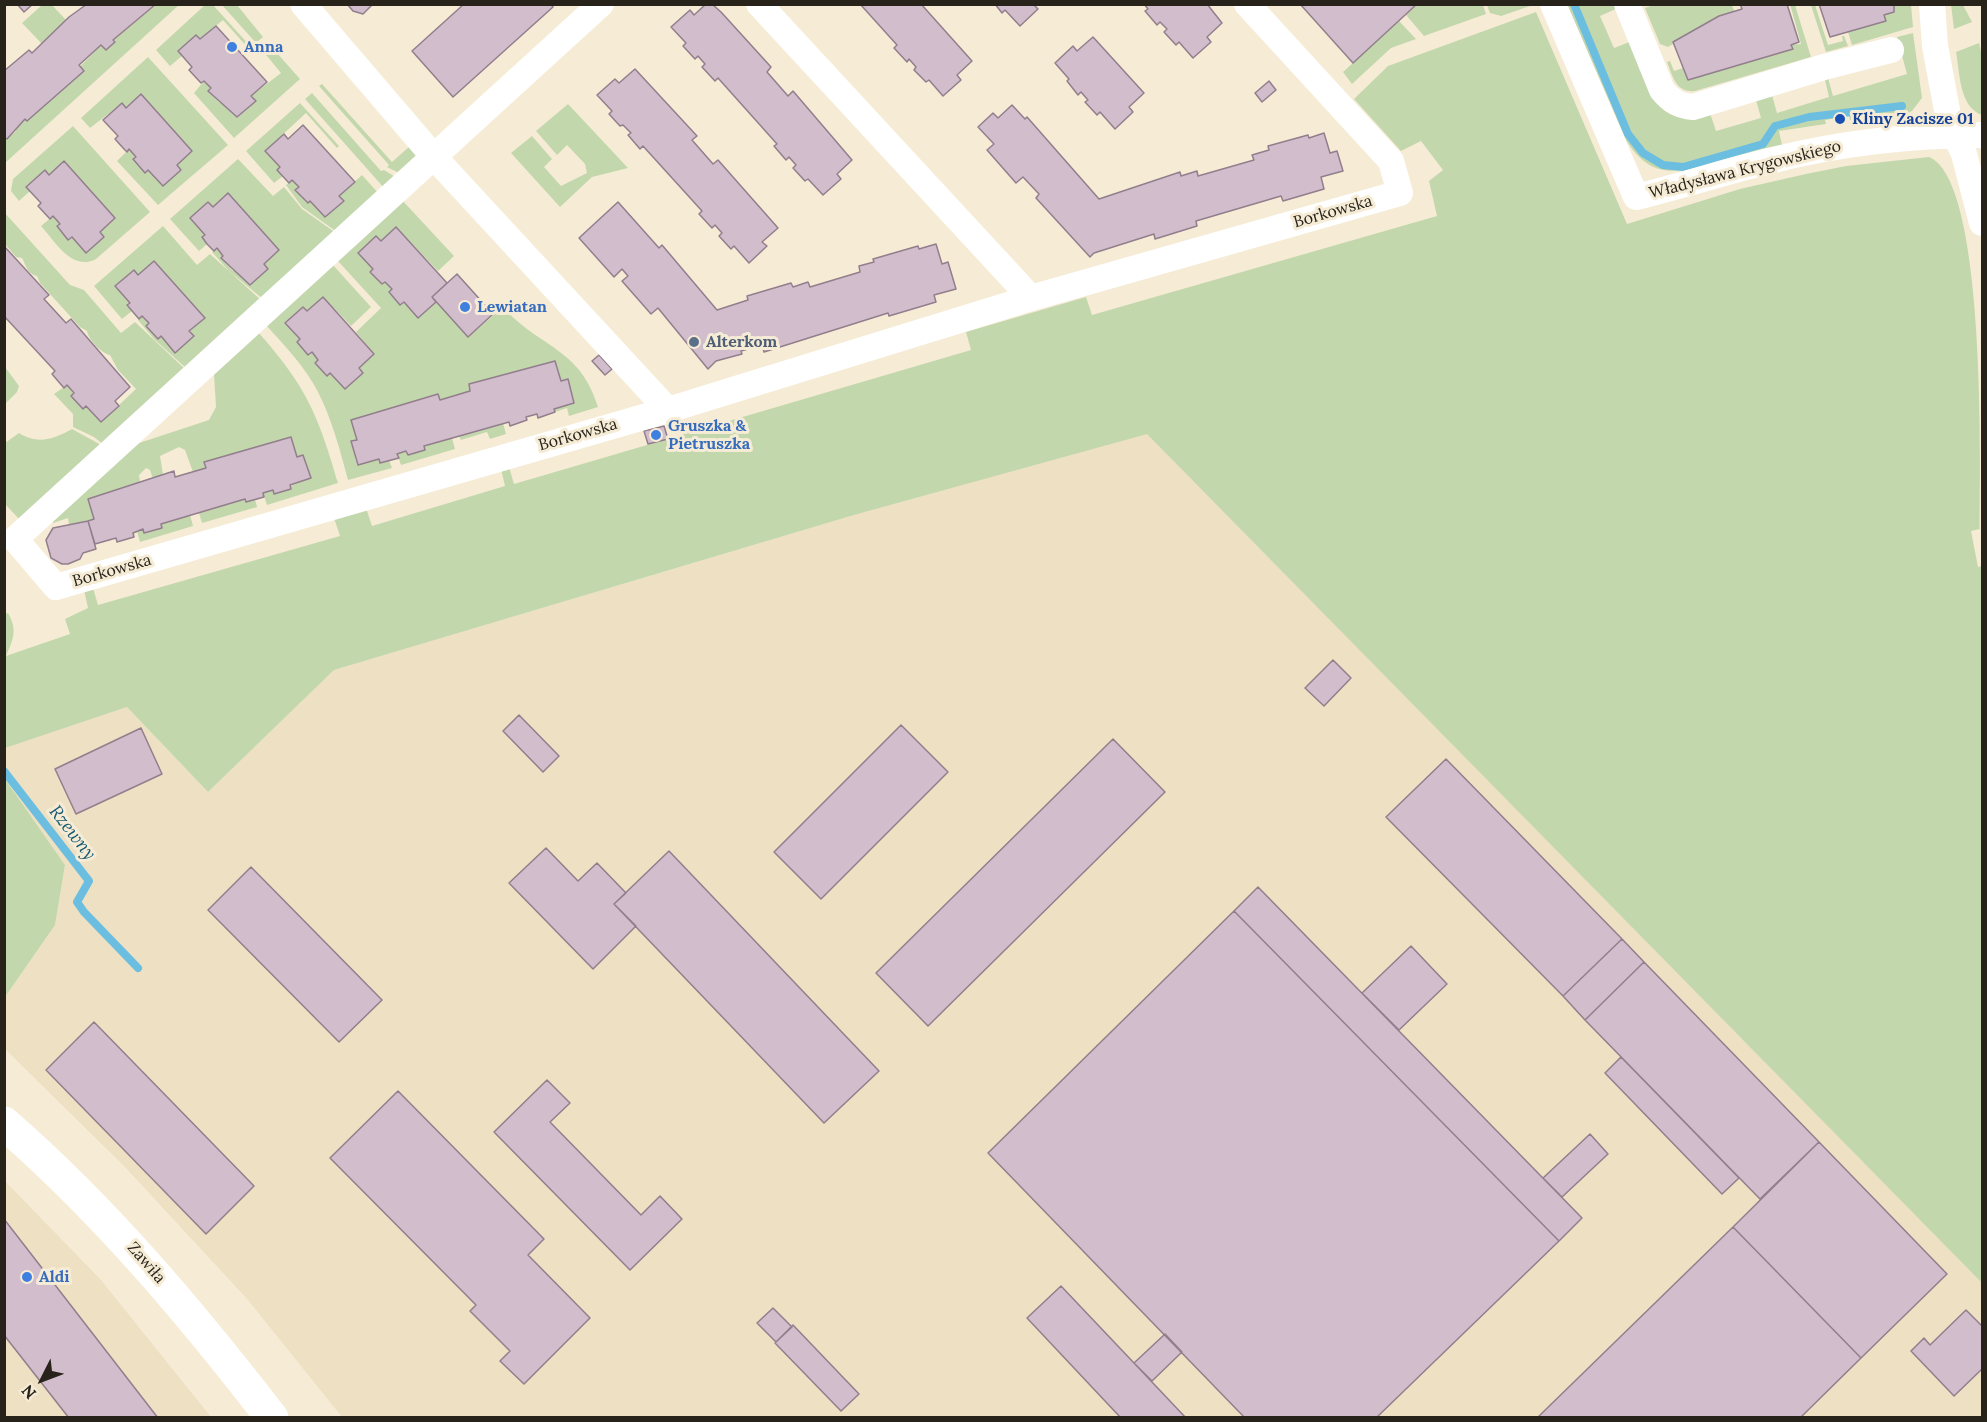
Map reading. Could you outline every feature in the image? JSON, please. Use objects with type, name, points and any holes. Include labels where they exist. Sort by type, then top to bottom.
[{"type":"street","points":[[303,4],[342,53],[434,157],[668,410]]},
{"type":"street","name":"Borkowska","points":[[601,4],[15,539],[56,587],[668,410],[1031,298],[1400,193],[1390,161],[1247,4]]},
{"type":"street","points":[[759,4],[1031,298]]},
{"type":"street","name":"Władysława Krygowskiego","points":[[1552,4],[1636,198],[1772,160],[1844,145],[1956,135]]},
{"type":"street","points":[[1627,4],[1662,90],[1681,106],[1693,107],[1824,67],[1891,50]]},
{"type":"street","points":[[1932,4],[1949,121],[1964,154],[1983,223]]},
{"type":"street","points":[[1956,135],[1983,135]]},
{"type":"street","name":"Zawiła","points":[[4,1124],[50,1163],[125,1238],[272,1418]]},
{"type":"shaded area","points":[[1147,433],[1982,1283],[1982,1417],[342,1417],[248,1300],[125,1167],[5,1049],[5,997],[55,925],[65,865],[5,779],[4,748],[127,707],[208,792],[334,670],[854,515]]},
{"type":"shaded area","points":[[4,1180],[101,1280],[211,1417],[5,1417]]},
{"type":"green space","points":[[206,4],[213,5],[251,47],[249,49],[223,20],[200,39],[196,35],[178,51],[182,56],[170,66],[156,50]]},
{"type":"green space","points":[[1533,4],[1501,16],[1490,13],[1487,5]]},
{"type":"green space","points":[[1656,4],[1731,4],[1735,12],[1719,16],[1668,47],[1660,44],[1645,8]]},
{"type":"green space","points":[[1790,4],[1795,5],[1811,57],[1695,91],[1683,89],[1676,83],[1667,62],[1670,61],[1674,71],[1683,68],[1688,80],[1792,48],[1791,45],[1801,44]]},
{"type":"green space","points":[[42,5],[52,5],[66,20],[42,44],[22,23]]},
{"type":"green space","points":[[156,5],[179,5],[5,163],[4,137],[7,139],[25,119],[27,121],[101,45],[106,50],[114,43],[113,40]]},
{"type":"green space","points":[[222,5],[237,5],[263,37],[256,43]]},
{"type":"green space","points":[[1417,5],[1483,5],[1486,14],[1424,36],[1406,15]]},
{"type":"green space","points":[[1567,5],[1616,5],[1618,8],[1600,16],[1614,48],[1632,41],[1654,97],[1710,113],[1716,131],[1761,118],[1756,100],[1772,95],[1777,113],[1829,97],[1825,80],[1828,78],[1833,96],[1907,74],[1897,37],[1913,33],[1922,98],[1912,111],[1906,114],[1850,120],[1849,116],[1825,120],[1826,124],[1779,131],[1782,145],[1691,169],[1679,171],[1656,168],[1645,162],[1626,140]]},
{"type":"green space","points":[[1811,5],[1815,5],[1828,45],[1843,41],[1842,36],[1844,36],[1848,46],[1826,52]]},
{"type":"green space","points":[[1894,5],[1911,5],[1913,27],[1852,45],[1848,32],[1886,21],[1884,15],[1894,12]]},
{"type":"green space","points":[[1951,5],[1963,5],[1972,22],[1954,29]]},
{"type":"green space","points":[[1536,12],[1627,224],[1740,189],[1846,166],[1929,157],[1948,177],[1961,216],[1971,269],[1979,391],[1980,529],[1971,531],[1978,567],[1982,566],[1982,1283],[1147,434],[854,515],[334,670],[208,792],[127,707],[5,748],[4,615],[8,613],[14,630],[6,656],[70,634],[65,619],[88,608],[84,590],[93,588],[98,605],[340,536],[334,518],[366,508],[372,526],[505,486],[501,469],[509,467],[514,484],[971,350],[966,332],[1086,297],[1092,315],[1437,216],[1429,181],[1443,170],[1421,141],[1401,151],[1354,99],[1388,66]]},
{"type":"green space","points":[[1399,21],[1416,39],[1391,48],[1352,84],[1343,72]]},
{"type":"green space","points":[[1979,43],[1982,56],[1982,115],[1974,111],[1965,97],[1956,52]]},
{"type":"green space","points":[[269,44],[300,79],[234,138],[194,93],[204,81],[211,88],[208,91],[220,103],[223,101],[238,117],[256,101],[251,96],[281,73],[262,50]]},
{"type":"green space","points":[[148,57],[228,145],[158,205],[117,161],[129,149],[146,172],[148,170],[163,186],[181,170],[177,165],[192,151],[141,94],[126,108],[121,104],[90,128],[81,118]]},
{"type":"green space","points":[[322,84],[392,162],[409,147],[419,157],[401,174],[387,167],[389,165],[319,86]]},
{"type":"green space","points":[[312,93],[381,171],[384,170],[397,178],[385,189],[305,99]]},
{"type":"green space","points":[[300,103],[339,146],[337,148],[306,113],[266,150],[280,167],[277,170],[283,176],[274,183],[246,151]]},
{"type":"green space","points":[[568,104],[628,168],[592,177],[560,207],[511,153],[532,136],[552,159],[544,167],[561,186],[587,173],[585,164],[567,145],[557,155],[536,131]]},
{"type":"green space","points":[[73,126],[150,212],[96,259],[87,262],[79,261],[65,253],[41,226],[53,216],[60,224],[57,227],[68,239],[72,237],[86,253],[104,237],[100,232],[115,218],[64,161],[49,175],[44,171],[26,186],[30,191],[19,201],[11,191],[13,179]]},
{"type":"green space","points":[[238,159],[273,196],[284,187],[302,209],[336,233],[263,299],[229,271],[212,252],[217,248],[223,256],[221,258],[233,271],[235,269],[268,269],[264,264],[279,250],[228,193],[213,207],[208,203],[190,218],[205,235],[202,238],[207,244],[199,251],[170,219]]},
{"type":"green space","points":[[362,175],[379,194],[337,232],[302,207],[286,185],[292,180],[299,187],[296,191],[307,203],[310,201],[325,217],[343,201],[339,196]]},
{"type":"green space","points":[[402,200],[454,256],[438,271],[396,227],[381,241],[376,236],[358,253],[373,269],[370,272],[382,284],[385,282],[392,289],[389,292],[400,305],[404,302],[418,318],[436,302],[468,337],[503,307],[517,321],[570,360],[590,387],[598,407],[569,416],[567,408],[555,412],[554,409],[574,402],[568,379],[561,381],[555,361],[469,384],[470,391],[440,400],[437,394],[351,420],[357,440],[351,442],[357,465],[379,459],[389,460],[392,468],[348,480],[332,424],[318,392],[301,365],[266,325],[332,264],[371,307],[351,326],[334,308],[307,311],[303,307],[285,323],[300,339],[297,342],[308,355],[312,352],[318,360],[315,363],[327,375],[330,373],[345,389],[363,373],[359,368],[374,354],[356,332],[381,308],[337,260]]},
{"type":"green space","points":[[4,212],[70,285],[84,290],[121,333],[135,322],[186,370],[104,445],[94,437],[73,427],[73,414],[54,394],[67,385],[83,408],[86,406],[101,422],[136,389],[118,370],[110,355],[96,346],[87,331],[80,327],[40,283],[37,276],[29,271],[22,258],[16,257],[5,244]]},
{"type":"green space","points":[[163,226],[197,265],[210,254],[262,301],[187,369],[154,339],[138,320],[142,316],[149,323],[146,326],[158,339],[161,336],[175,352],[189,331],[204,318],[154,261],[138,275],[134,270],[116,286],[130,303],[127,306],[132,311],[122,319],[94,286]]},
{"type":"green space","points":[[258,332],[299,385],[317,419],[338,483],[267,505],[263,493],[273,490],[274,493],[310,478],[303,455],[297,457],[291,437],[205,462],[206,468],[193,472],[185,450],[179,447],[160,456],[163,475],[153,479],[150,470],[146,468],[139,475],[140,482],[88,499],[94,519],[72,525],[69,525],[68,518],[53,523],[52,520],[136,444],[209,420],[216,407],[214,374]]},
{"type":"green space","points":[[5,367],[19,386],[17,392],[5,404]]},
{"type":"green space","points":[[503,423],[506,434],[490,439],[487,432],[461,440],[459,436]]},
{"type":"green space","points":[[72,429],[103,446],[21,521],[5,504],[5,443],[19,433],[39,440],[59,436]]},
{"type":"green space","points":[[452,438],[455,449],[401,465],[397,454],[406,451],[408,455],[425,450],[424,446]]},
{"type":"green space","points":[[245,499],[246,502],[255,499],[257,507],[202,523],[199,513]]},
{"type":"green space","points":[[190,515],[193,526],[140,542],[137,531],[143,529],[145,533],[161,528],[161,524]]},
{"type":"green space","points":[[5,779],[65,865],[55,925],[5,997]]},
{"type":"building","points":[[17,4],[33,4],[24,12]]},
{"type":"building","points":[[87,4],[156,4],[113,40],[115,42],[106,50],[101,45],[79,65],[84,71],[27,121],[25,119],[7,139],[4,137],[4,71],[29,50],[32,53],[69,17]]},
{"type":"building","points":[[347,4],[373,4],[363,14],[353,11]]},
{"type":"building","points":[[464,4],[551,4],[553,7],[453,97],[412,51]]},
{"type":"building","points":[[706,4],[712,4],[721,12],[771,67],[767,72],[788,96],[793,91],[852,160],[837,174],[841,179],[823,195],[808,179],[805,181],[793,168],[796,165],[789,157],[786,160],[774,146],[777,144],[718,78],[715,81],[702,67],[705,64],[698,56],[695,59],[683,46],[686,43],[671,27],[690,10],[694,15]]},
{"type":"building","points":[[860,4],[921,4],[972,61],[957,75],[961,80],[943,96],[929,80],[926,82],[914,70],[916,67],[909,59],[907,62],[894,48],[897,45]]},
{"type":"building","points":[[995,4],[1033,4],[1038,9],[1020,26],[1005,10],[1002,13]]},
{"type":"building","points":[[1144,4],[1207,4],[1222,23],[1207,37],[1211,42],[1193,58],[1179,42],[1176,45],[1164,32],[1167,29],[1160,22],[1157,25],[1145,11],[1148,9]]},
{"type":"building","points":[[1300,4],[1417,4],[1353,63]]},
{"type":"building","points":[[1740,4],[1787,4],[1799,42],[1791,45],[1793,49],[1688,80],[1673,42],[1719,16],[1742,9]]},
{"type":"building","points":[[1819,4],[1894,4],[1894,12],[1884,15],[1886,21],[1830,37]]},
{"type":"building","points":[[216,26],[267,82],[251,96],[256,101],[237,117],[208,91],[211,88],[204,81],[201,83],[189,70],[192,67],[178,51],[196,35],[200,39]]},
{"type":"building","points":[[1093,37],[1144,93],[1129,107],[1133,112],[1115,129],[1100,112],[1097,115],[1085,102],[1088,100],[1081,92],[1078,95],[1067,81],[1069,79],[1055,63],[1073,46],[1077,51]]},
{"type":"building","points":[[635,69],[697,136],[692,140],[713,164],[718,160],[778,228],[762,242],[767,246],[749,263],[734,246],[731,249],[719,236],[722,233],[715,225],[712,228],[699,214],[702,211],[643,146],[640,149],[628,135],[631,133],[623,125],[620,126],[609,114],[612,111],[597,95],[615,79],[619,83]]},
{"type":"building","points":[[1269,81],[1276,90],[1262,102],[1255,93]]},
{"type":"building","points":[[141,94],[192,151],[177,165],[181,170],[163,186],[148,170],[145,173],[133,159],[136,157],[129,149],[127,152],[115,139],[118,136],[103,120],[122,103],[126,108]]},
{"type":"building","points":[[1012,105],[1025,119],[1027,117],[1099,199],[1180,172],[1181,176],[1197,171],[1198,176],[1254,160],[1252,155],[1269,150],[1268,146],[1324,133],[1330,153],[1337,151],[1343,171],[1321,177],[1324,189],[1283,201],[1281,196],[1196,221],[1197,226],[1155,239],[1154,234],[1094,253],[1090,257],[1036,198],[1039,194],[1023,177],[1016,183],[987,150],[994,144],[978,127],[993,113],[998,118]]},
{"type":"building","points":[[303,125],[355,182],[339,196],[344,201],[325,217],[310,201],[308,203],[295,190],[299,187],[292,180],[289,183],[277,170],[280,167],[265,151],[284,134],[288,139]]},
{"type":"building","points":[[64,161],[115,218],[100,232],[104,237],[86,253],[72,237],[68,240],[57,226],[60,224],[53,216],[50,219],[38,206],[41,203],[26,187],[45,170],[49,175]]},
{"type":"building","points":[[228,193],[279,250],[264,264],[268,269],[250,285],[221,258],[223,256],[217,248],[214,251],[207,244],[202,237],[205,235],[190,218],[208,202],[213,207]]},
{"type":"building","points":[[618,202],[659,248],[662,245],[717,310],[748,300],[747,296],[791,283],[793,287],[808,282],[810,287],[860,272],[859,266],[874,262],[873,259],[918,246],[919,249],[936,244],[942,264],[948,262],[956,289],[934,295],[936,302],[889,316],[888,313],[764,352],[762,345],[741,351],[742,354],[716,361],[708,369],[658,308],[651,314],[622,281],[628,276],[622,269],[614,277],[579,238]]},
{"type":"building","points":[[396,227],[447,283],[432,297],[436,302],[418,318],[404,302],[400,305],[389,292],[392,289],[385,282],[382,284],[370,272],[373,269],[358,253],[376,236],[381,241]]},
{"type":"building","points":[[4,246],[49,295],[44,299],[66,323],[71,319],[130,387],[115,401],[119,406],[101,422],[86,406],[83,409],[71,396],[74,393],[67,385],[64,388],[52,374],[55,371],[4,316]]},
{"type":"building","points":[[154,261],[205,318],[189,331],[194,336],[175,353],[161,336],[158,339],[146,326],[149,323],[142,316],[139,319],[127,305],[130,303],[115,286],[134,270],[138,275]]},
{"type":"building","points":[[457,274],[493,314],[468,337],[432,297]]},
{"type":"building","points":[[323,297],[374,354],[359,368],[363,373],[345,389],[330,373],[327,376],[315,363],[318,360],[312,352],[308,355],[297,342],[300,339],[285,323],[303,307],[307,311]]},
{"type":"building","points":[[599,355],[612,369],[605,375],[592,361]]},
{"type":"building","points":[[555,361],[561,381],[568,379],[574,403],[554,409],[555,412],[538,418],[537,414],[526,417],[527,420],[510,426],[509,422],[424,446],[425,450],[408,455],[406,451],[397,454],[399,458],[380,463],[379,459],[358,465],[351,441],[357,440],[351,420],[438,394],[440,400],[470,391],[469,384]]},
{"type":"building","points":[[664,426],[668,439],[648,444],[644,431]]},
{"type":"building","points":[[291,437],[297,457],[303,455],[311,478],[290,485],[291,489],[274,494],[273,490],[263,493],[264,497],[246,502],[245,499],[161,524],[162,528],[144,533],[143,529],[133,533],[134,537],[117,542],[116,538],[95,544],[88,521],[94,519],[88,499],[174,471],[175,477],[206,468],[204,462]]},
{"type":"building","points":[[88,521],[96,549],[83,553],[80,559],[68,564],[62,564],[51,558],[46,540],[53,528]]},
{"type":"building","points":[[1333,660],[1351,678],[1324,706],[1305,688]]},
{"type":"building","points":[[519,715],[559,756],[543,772],[503,731]]},
{"type":"building","points":[[901,725],[948,772],[821,899],[774,852]]},
{"type":"building","points":[[141,728],[162,774],[76,814],[55,769]]},
{"type":"building","points":[[1113,739],[1165,792],[928,1026],[876,973]]},
{"type":"building","points":[[1446,759],[1622,939],[1563,996],[1386,817]]},
{"type":"building","points":[[546,848],[578,881],[597,863],[626,893],[614,904],[636,926],[593,969],[509,883]]},
{"type":"building","points":[[669,851],[879,1071],[824,1123],[614,904]]},
{"type":"building","points":[[251,867],[382,1000],[339,1042],[208,910]]},
{"type":"building","points":[[1258,887],[1582,1218],[1559,1241],[1234,911]]},
{"type":"building","points":[[1234,911],[1559,1241],[1376,1418],[1245,1418],[988,1153]]},
{"type":"building","points":[[1622,939],[1644,962],[1585,1020],[1563,996]]},
{"type":"building","points":[[1411,946],[1447,984],[1399,1030],[1362,993]]},
{"type":"building","points":[[1644,962],[1819,1142],[1760,1199],[1585,1020]]},
{"type":"building","points":[[94,1022],[254,1186],[206,1234],[46,1070]]},
{"type":"building","points":[[1621,1057],[1739,1178],[1722,1194],[1605,1073]]},
{"type":"building","points":[[547,1080],[570,1103],[550,1122],[641,1215],[660,1196],[682,1219],[630,1270],[494,1132]]},
{"type":"building","points":[[398,1091],[544,1239],[528,1255],[590,1318],[524,1384],[500,1361],[510,1351],[470,1311],[476,1305],[330,1158]]},
{"type":"building","points":[[1590,1134],[1608,1154],[1562,1197],[1543,1178]]},
{"type":"building","points":[[1819,1142],[1947,1274],[1861,1358],[1733,1227]]},
{"type":"building","name":"Aldi","points":[[4,1219],[158,1418],[69,1418],[4,1335]]},
{"type":"building","points":[[1733,1227],[1861,1358],[1800,1418],[1537,1418]]},
{"type":"building","points":[[1061,1286],[1186,1418],[1121,1418],[1027,1318]]},
{"type":"building","points":[[773,1308],[792,1327],[776,1342],[757,1323]]},
{"type":"building","points":[[1966,1310],[1982,1326],[1982,1369],[1954,1396],[1911,1351],[1924,1338],[1930,1345]]},
{"type":"building","points":[[793,1325],[859,1394],[841,1411],[775,1343]]},
{"type":"building","points":[[1165,1334],[1182,1352],[1152,1381],[1134,1363]]},
{"type":"waterway","points":[[1574,4],[1628,134],[1643,153],[1663,165],[1683,167],[1763,144],[1775,126],[1809,117],[1902,106]]},
{"type":"waterway","name":"Rzewny","points":[[4,771],[89,881],[77,902],[138,968]]},
{"type":"place","name":"Anna","points":[[232,47]]},
{"type":"place","name":"Kliny Zacisze 01","points":[[1840,119]]},
{"type":"place","name":"Lewiatan","points":[[465,307]]},
{"type":"place","name":"Alterkom","points":[[694,342]]},
{"type":"place","name":"Gruszka & Pietruszka","points":[[656,435]]},
{"type":"place","name":"Aldi","points":[[27,1277]]}]
